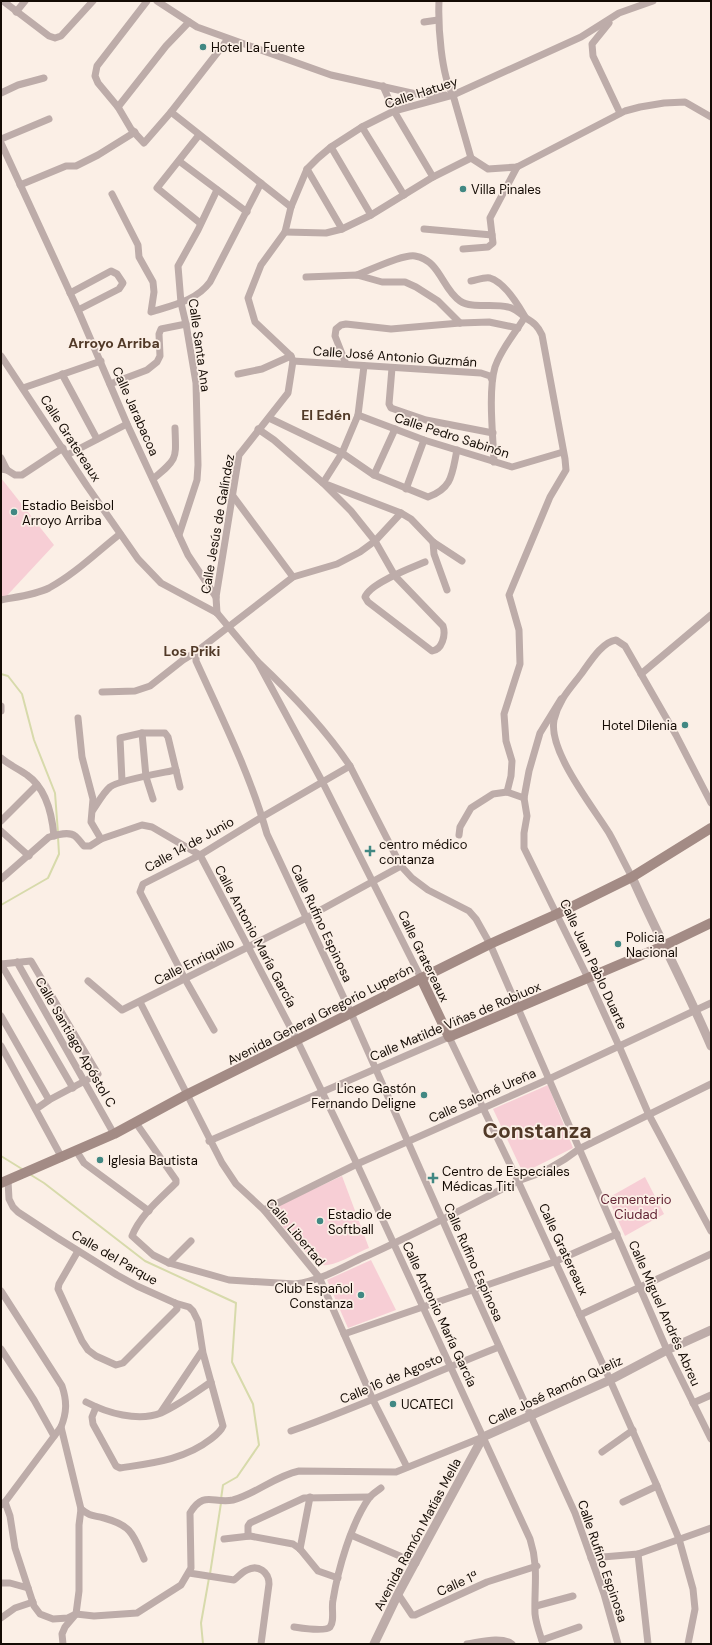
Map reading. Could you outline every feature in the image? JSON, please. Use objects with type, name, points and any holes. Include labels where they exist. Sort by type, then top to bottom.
[{"type":"main road","name":"Avenida General Gregorio Luperón","points":[[4,1182],[77,1152],[136,1123],[186,1095],[421,978],[632,877],[711,828]]},
{"type":"main road","name":"Calle Matilde Viñas de Robiuox","points":[[449,1037],[663,946],[711,923]]},
{"type":"main road","name":"Calle Gratereaux","points":[[421,978],[449,1037]]},
{"type":"street","points":[[3,1],[49,36],[55,38],[61,36],[93,1]]},
{"type":"street","points":[[16,12],[25,1]]},
{"type":"street","points":[[146,1],[97,66],[95,76],[98,83],[118,107],[134,132],[144,143],[171,112],[228,39]]},
{"type":"street","points":[[157,1],[196,27],[331,75],[416,94],[453,95]]},
{"type":"street","points":[[439,1],[438,20],[450,90],[453,95],[471,158],[488,169],[517,168],[620,113],[652,105],[685,102],[711,117]]},
{"type":"street","name":"Calle Hatuey","points":[[285,232],[291,207],[307,169],[331,147],[394,111],[453,95],[581,37],[619,13],[653,1]]},
{"type":"street","points":[[619,13],[603,28],[592,44],[593,56],[620,113]]},
{"type":"street","points":[[424,22],[438,20]]},
{"type":"street","points":[[118,107],[166,46],[189,22]]},
{"type":"street","points":[[1,93],[18,85],[44,78]]},
{"type":"street","points":[[383,86],[394,111],[432,177]]},
{"type":"street","points":[[171,112],[291,207]]},
{"type":"street","points":[[1,139],[49,119]]},
{"type":"street","points":[[362,128],[404,195]]},
{"type":"street","points":[[20,185],[66,166],[76,166],[98,155],[134,132]]},
{"type":"street","points":[[199,135],[157,188],[200,223]]},
{"type":"street","name":"Calle Jarabacoa","points":[[1,143],[101,361],[127,424],[188,555],[216,597]]},
{"type":"street","points":[[331,147],[371,215]]},
{"type":"street","points":[[238,374],[262,369],[292,358],[256,322],[248,298],[261,265],[285,232],[326,233],[342,229],[371,215],[432,177],[471,158]]},
{"type":"street","points":[[179,161],[247,212]]},
{"type":"street","points":[[463,249],[491,245],[493,243],[490,218],[517,168]]},
{"type":"street","points":[[307,169],[342,229]]},
{"type":"street","points":[[112,194],[131,229],[138,245],[139,257],[153,282],[154,292],[151,312],[181,303],[196,296],[204,290],[210,282],[247,212],[260,183]]},
{"type":"street","name":"Calle Santa Ana","points":[[179,535],[197,480],[198,465],[196,383],[181,303],[178,266],[217,190]]},
{"type":"street","points":[[424,229],[492,234]]},
{"type":"street","points":[[357,275],[394,261],[415,256],[434,267],[442,277],[450,292],[460,301],[469,304],[500,305],[510,307],[538,326],[542,335],[566,470],[550,497],[509,595],[519,630],[520,664],[504,714],[506,741],[512,761],[511,776],[507,792]]},
{"type":"street","points":[[70,293],[111,271],[117,274],[123,283],[119,289],[78,310]]},
{"type":"street","points":[[306,277],[357,275],[382,282],[405,282],[416,286],[438,301],[460,323]]},
{"type":"street","points":[[471,281],[488,278],[495,280],[513,297],[525,317]]},
{"type":"street","points":[[494,462],[492,380],[503,351],[525,317]]},
{"type":"street","points":[[346,364],[335,336],[336,329],[341,325],[346,324],[391,329],[489,322],[518,328]]},
{"type":"street","points":[[110,384],[151,368],[160,356],[159,334],[161,329],[186,324]]},
{"type":"street","name":"Calle Gratereaux","points":[[1,356],[138,559],[161,583],[217,613],[257,661],[323,782],[421,978]]},
{"type":"street","name":"Calle José Antonio Guzmán","points":[[292,358],[364,366],[481,373],[490,376],[492,380]]},
{"type":"street","name":"Calle Jesús de Galíndez","points":[[217,613],[216,597],[239,455],[288,392],[292,358]]},
{"type":"street","points":[[23,388],[101,361]]},
{"type":"street","points":[[323,483],[342,453],[358,415],[364,366]]},
{"type":"street","points":[[392,368],[389,404],[391,408],[426,420],[493,433]]},
{"type":"street","points":[[62,374],[97,439]]},
{"type":"street","name":"Calle Pedro Sabinón","points":[[358,415],[424,440],[512,467],[563,452]]},
{"type":"street","points":[[269,418],[342,453],[374,474],[406,489],[428,497],[439,493],[450,481],[457,450]]},
{"type":"street","points":[[1,458],[4,469],[14,475],[22,475],[65,452],[97,439],[127,424]]},
{"type":"street","points":[[153,479],[170,464],[176,455],[175,428]]},
{"type":"street","points":[[258,429],[323,483],[351,511],[375,541],[395,576],[443,626],[444,630],[441,647],[437,651],[432,651],[368,602],[365,597],[366,593],[373,588],[395,576],[425,562]]},
{"type":"street","points":[[374,474],[395,430]]},
{"type":"street","points":[[406,489],[424,440]]},
{"type":"street","points":[[323,483],[401,513],[411,519],[433,542],[462,561]]},
{"type":"street","points":[[233,496],[293,577]]},
{"type":"street","points":[[102,692],[130,692],[150,686],[293,577],[337,564],[360,552],[375,541],[401,513]]},
{"type":"street","points":[[3,599],[48,588],[69,576],[120,534]]},
{"type":"street","points":[[433,542],[434,554],[446,590]]},
{"type":"street","points":[[641,674],[711,615]]},
{"type":"street","points":[[711,803],[676,735],[625,646],[616,640],[610,641],[594,656],[561,699],[554,721],[556,745],[583,794],[610,834],[632,877],[663,946],[696,1011],[711,1046]]},
{"type":"street","name":"Calle Rufino Espinosa","points":[[196,652],[196,661],[240,758],[267,834],[376,1068],[473,1289],[574,1513],[604,1594],[618,1644]]},
{"type":"street","name":"Calle Miguel Andrés Abreu","points":[[257,661],[290,692],[350,766],[401,866],[412,878],[428,890],[469,911],[476,919],[490,944],[667,1350],[711,1439]]},
{"type":"street","name":"Calle Juan Pablo Duarte","points":[[561,699],[540,733],[528,771],[524,798],[527,816],[524,833],[524,848],[588,978],[648,1115],[711,1232]]},
{"type":"street","points":[[1,706],[1,712]]},
{"type":"street","points":[[78,718],[82,757],[94,799],[91,822],[101,839]]},
{"type":"street","points":[[122,781],[120,738],[142,733],[165,733],[168,737],[180,787]]},
{"type":"street","points":[[142,733],[146,777],[154,799]]},
{"type":"street","points":[[2,762],[28,775],[37,785],[43,794],[53,817],[54,836]]},
{"type":"street","name":"Calle 14 de Junio","points":[[214,1030],[185,979],[140,892],[143,884],[200,855],[350,766]]},
{"type":"street","points":[[91,814],[100,799],[110,787],[122,781],[176,770]]},
{"type":"street","points":[[1,821],[37,785]]},
{"type":"street","points":[[459,835],[460,827],[471,808],[493,794],[507,792],[524,798]]},
{"type":"street","points":[[1,878],[54,836],[72,835],[86,847],[101,839],[142,825],[152,827],[200,855]]},
{"type":"street","points":[[1,831],[29,856]]},
{"type":"street","name":"Calle Antonio María García","points":[[200,855],[297,1040],[357,1164],[424,1306],[530,1539],[535,1554],[536,1566],[536,1622],[542,1642]]},
{"type":"street","name":"Calle Enriquillo","points":[[88,981],[122,1010],[306,918],[401,866]]},
{"type":"street","points":[[36,1109],[98,1074],[31,960],[1,964],[73,1088]]},
{"type":"street","name":"Calle Santiago Apóstol C","points":[[16,962],[114,1134]]},
{"type":"street","name":"Calle Libertad","points":[[140,1002],[210,1141],[236,1184],[264,1210],[319,1277],[373,1400],[407,1467]]},
{"type":"street","name":"Calle Salomé Ureña","points":[[264,1210],[357,1164],[549,1079],[711,1003]]},
{"type":"street","points":[[1,1016],[50,1100]]},
{"type":"street","name":"Calle Gratereaux","points":[[449,1037],[518,1181],[554,1262],[633,1430],[658,1486],[679,1539],[693,1590],[695,1609],[688,1644]]},
{"type":"street","name":"Calle Matilde Viñas de Robiuox","points":[[210,1141],[449,1037]]},
{"type":"street","points":[[1,1046],[62,1158]]},
{"type":"street","points":[[136,1123],[175,1177],[176,1183],[149,1210],[134,1229],[132,1236],[153,1255],[169,1263],[229,1280],[295,1284],[319,1277],[394,1244],[518,1181],[540,1174],[560,1163],[579,1149],[711,1084]]},
{"type":"street","points":[[77,1152],[84,1163],[149,1210]]},
{"type":"street","name":"Calle del Parque","points":[[4,1182],[12,1207],[43,1229],[137,1286],[175,1303],[189,1307],[197,1316],[202,1351],[224,1423],[222,1428],[214,1436],[189,1454],[170,1460],[120,1468],[116,1466],[93,1424],[92,1417],[96,1407]]},
{"type":"street","points":[[344,1334],[554,1262],[617,1234]]},
{"type":"street","points":[[169,1263],[190,1241]]},
{"type":"street","points":[[78,1251],[58,1289],[82,1341],[88,1350],[96,1356],[116,1365],[123,1363],[177,1309],[178,1306],[175,1303]]},
{"type":"street","points":[[580,1315],[711,1254]]},
{"type":"street","points":[[1,1291],[62,1386],[67,1400],[66,1416],[61,1427],[3,1504],[10,1516],[15,1548],[28,1588],[33,1602],[40,1614],[54,1619],[68,1618],[76,1614],[94,1616],[137,1613],[181,1585],[190,1573],[234,1580],[247,1570],[254,1568],[264,1571],[269,1576],[260,1644]]},
{"type":"street","name":"Calle José Ramón Queliz","points":[[190,1573],[190,1513],[200,1501],[207,1498],[217,1500],[233,1500],[288,1473],[298,1471],[396,1472],[531,1416],[610,1380],[667,1350],[711,1330]]},
{"type":"street","name":"Calle 16 de Agosto","points":[[291,1431],[373,1400],[499,1347]]},
{"type":"street","points":[[1,1349],[34,1400],[54,1436]]},
{"type":"street","points":[[160,1413],[202,1351]]},
{"type":"street","points":[[86,1402],[96,1407],[125,1415],[143,1416],[160,1413],[187,1398],[211,1382]]},
{"type":"street","points":[[693,1403],[711,1396]]},
{"type":"street","points":[[61,1427],[81,1509],[79,1525],[79,1591],[76,1614],[65,1627],[62,1634],[63,1644]]},
{"type":"street","points":[[602,1452],[633,1430]]},
{"type":"street","name":"Avenida Ramón Matías Mella","points":[[374,1644],[398,1594],[483,1437]]},
{"type":"street","points":[[623,1502],[658,1486]]},
{"type":"street","points":[[294,1627],[324,1629],[329,1628],[332,1624],[332,1601],[351,1535],[358,1518],[370,1497],[381,1488]]},
{"type":"street","points":[[248,1536],[248,1526],[250,1523],[299,1500],[310,1497],[370,1497]]},
{"type":"street","points":[[300,1549],[310,1497]]},
{"type":"street","points":[[81,1509],[89,1515],[126,1526],[136,1540],[144,1559]]},
{"type":"street","points":[[591,1558],[638,1554],[711,1528]]},
{"type":"street","points":[[351,1535],[416,1563]]},
{"type":"street","points":[[224,1539],[248,1536],[293,1544],[300,1549],[318,1571],[338,1578]]},
{"type":"street","points":[[638,1554],[648,1644]]},
{"type":"street","name":"Calle 1ª","points":[[398,1594],[412,1615],[415,1616],[487,1582],[536,1566]]},
{"type":"street","points":[[1,1583],[10,1583],[28,1588]]},
{"type":"street","points":[[536,1606],[574,1596]]},
{"type":"street","points":[[1,1618],[14,1608],[33,1602]]},
{"type":"street","points":[[542,1642],[579,1627]]},
{"type":"street","points":[[467,1644],[506,1640],[512,1644]]},
{"type":"green space","name":"Estadio Beisbol Arroyo Arriba","points":[[1,478],[54,545],[1,602]]},
{"type":"green space","points":[[548,1085],[573,1148],[523,1173],[493,1109]]},
{"type":"green space","name":"Estadio de Softball","points":[[342,1176],[369,1248],[339,1262],[323,1265],[308,1254],[283,1227],[275,1207]]},
{"type":"green space","name":"Cementerio Ciudad","points":[[645,1177],[664,1214],[625,1236],[608,1198]]},
{"type":"green space","name":"Club Español Constanza","points":[[371,1260],[396,1310],[348,1328],[327,1280]]},
{"type":"waterway","points":[[1,674],[8,676],[22,694],[34,740],[55,793],[58,833]]},
{"type":"waterway","points":[[1,905],[48,878],[59,854],[58,837]]},
{"type":"waterway","points":[[1,1156],[22,1169]]},
{"type":"waterway","points":[[31,1175],[44,1183],[145,1261],[236,1303],[232,1362],[253,1404],[259,1445],[237,1477],[223,1485],[221,1499]]},
{"type":"waterway","points":[[210,1574],[221,1503]]},
{"type":"waterway","points":[[203,1644],[201,1623],[209,1578]]},
{"type":"place","name":"Hotel La Fuente","points":[[203,47]]},
{"type":"place","name":"Villa Pinales","points":[[463,189]]},
{"type":"place","name":"Estadio Beisbol Arroyo Arriba","points":[[14,512]]},
{"type":"place","name":"Hotel Dilenia","points":[[685,725]]},
{"type":"place","name":"centro médico contanza","points":[[370,851]]},
{"type":"place","name":"Policia Nacional","points":[[618,944]]},
{"type":"place","name":"Liceo Gastón Fernando Deligne","points":[[424,1095]]},
{"type":"place","name":"Iglesia Bautista","points":[[100,1160]]},
{"type":"place","name":"Centro de Especiales Médicas Titi","points":[[433,1178]]},
{"type":"place","name":"Estadio de Softball","points":[[320,1221]]},
{"type":"place","name":"Club Español Constanza","points":[[361,1295]]},
{"type":"place","name":"UCATECI","points":[[393,1404]]},
{"type":"district","name":"Arroyo Arriba","points":[[114,343]]},
{"type":"district","name":"El Edén","points":[[326,415]]},
{"type":"district","name":"Los Priki","points":[[192,651]]},
{"type":"district","name":"Constanza","points":[[537,1131]]}]
